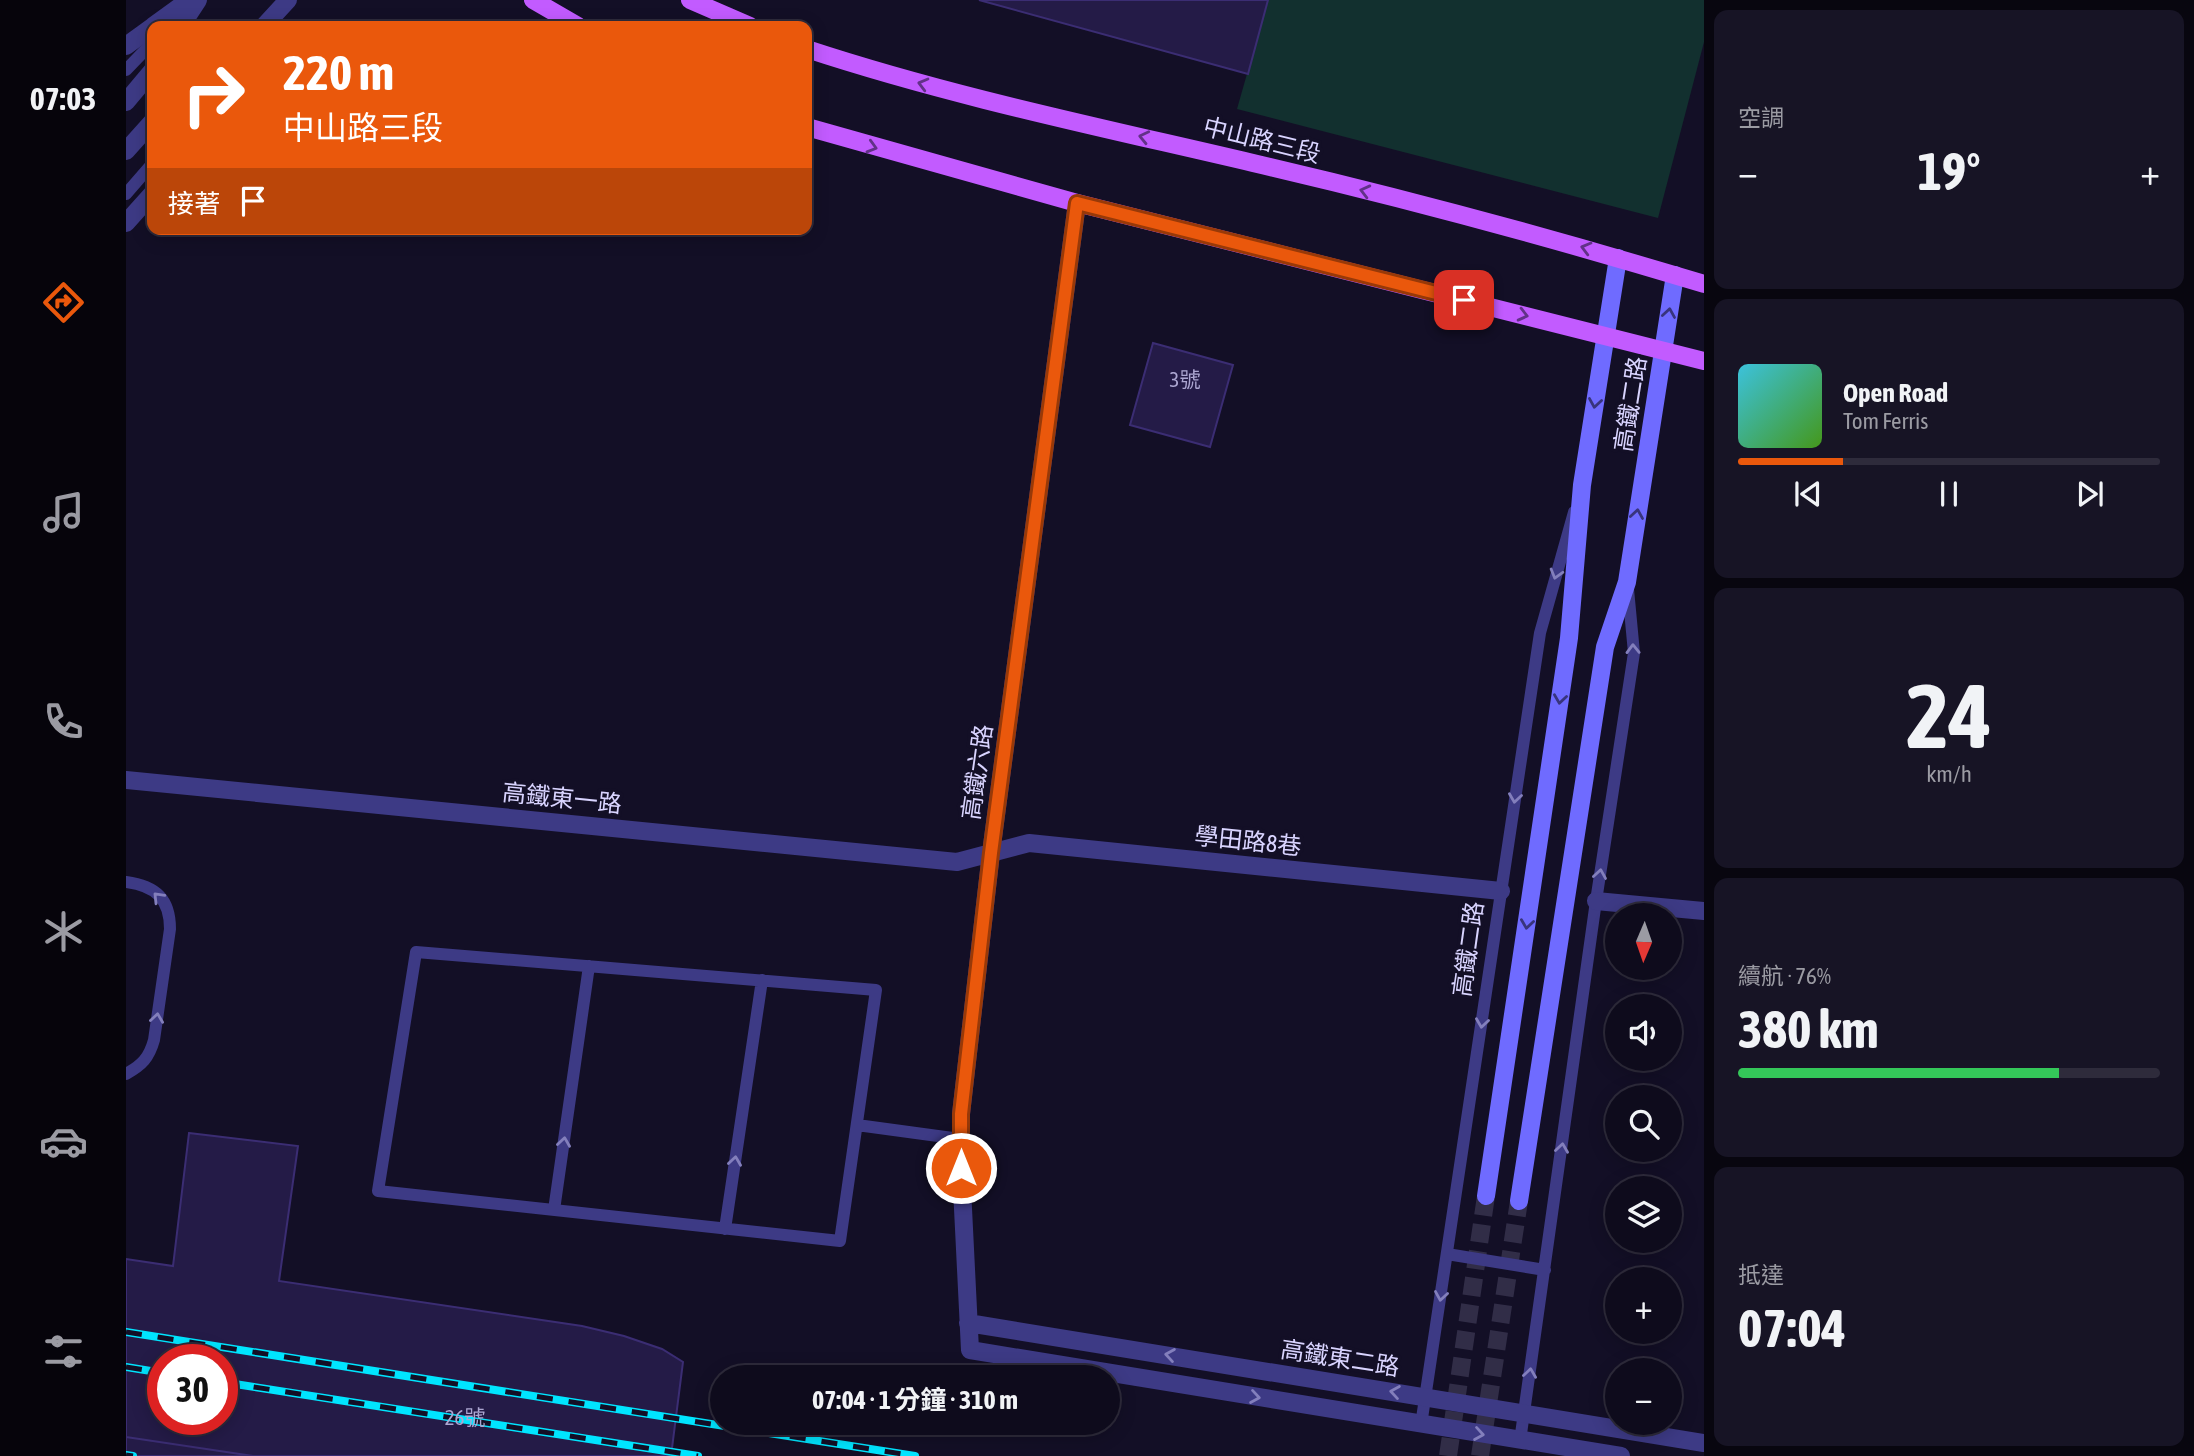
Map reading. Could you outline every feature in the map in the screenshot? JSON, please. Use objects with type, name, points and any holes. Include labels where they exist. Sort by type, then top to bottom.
[{"type":"main road","points":[[533,0],[569,21]]},
{"type":"main road","points":[[690,0],[738,21]]},
{"type":"main road","name":"中山路三段","points":[[812,51],[953,92],[1259,164],[1618,258],[1704,284]]},
{"type":"main road","points":[[812,128],[1077,203],[1704,361]]},
{"type":"street","points":[[184,21],[194,0]]},
{"type":"street","points":[[162,21],[194,0]]},
{"type":"street","points":[[269,21],[288,0]]},
{"type":"street","points":[[126,46],[147,31]]},
{"type":"street","points":[[126,102],[147,77]]},
{"type":"street","points":[[126,152],[147,128]]},
{"type":"street","points":[[126,223],[147,200]]},
{"type":"street","name":"高鐵六路","points":[[1077,203],[991,853],[960,1139],[970,1350],[1421,1424]]},
{"type":"street","name":"高鐵二路","points":[[1486,1196],[1569,638],[1582,485],[1618,258]]},
{"type":"street","name":"高鐵二路","points":[[1519,1201],[1605,647],[1627,582],[1675,275]]},
{"type":"street","name":"高鐵東一路","points":[[126,780],[944,861],[957,862],[991,853]]},
{"type":"street","name":"學田路8巷","points":[[991,853],[1029,843],[1502,891]]},
{"type":"street","points":[[1596,901],[1704,911]]},
{"type":"street","name":"高鐵東二路","points":[[968,1323],[1704,1443]]},
{"type":"street","points":[[1421,1424],[1621,1456]]},
{"type":"lane","points":[[174,21],[194,0]]},
{"type":"lane","points":[[126,70],[147,48]]},
{"type":"lane","points":[[126,194],[147,170]]},
{"type":"lane","name":"高鐵二路","points":[[1421,1424],[1540,633],[1582,485]]},
{"type":"lane","name":"高鐵二路","points":[[1520,1441],[1634,653],[1627,582]]},
{"type":"lane","points":[[126,882],[150,889],[163,899],[170,913],[170,929],[150,1054],[141,1066],[126,1074]]},
{"type":"lane","points":[[416,952],[589,966],[876,990],[840,1241],[377,1191],[416,952]]},
{"type":"lane","points":[[554,1210],[589,966]]},
{"type":"lane","points":[[725,1229],[762,981]]},
{"type":"lane","points":[[857,1125],[960,1139]]},
{"type":"lane","points":[[1447,1254],[1545,1270]]},
{"type":"green space","points":[[1268,0],[1704,0],[1704,42],[1658,218],[1237,109]]},
{"type":"building","points":[[979,0],[1268,0],[1248,74]]},
{"type":"building","points":[[1153,343],[1233,365],[1210,447],[1130,425]]},
{"type":"building","points":[[189,1133],[298,1146],[279,1281],[582,1326],[662,1349],[683,1362],[671,1456],[253,1456],[126,1437],[126,1259],[173,1266]]},
{"type":"building","points":[[126,1437],[253,1456],[126,1456]]},
{"type":"tunnel","points":[[1448,1456],[1486,1196]]},
{"type":"tunnel","points":[[1480,1456],[1519,1201]]},
{"type":"railway","points":[[126,1332],[915,1456]]},
{"type":"railway","points":[[126,1367],[147,1370]]},
{"type":"railway","points":[[238,1384],[698,1456]]},
{"type":"railway","points":[[126,1455],[133,1456]]},
{"type":"route","points":[[961,1168],[961,1114],[991,853],[1077,203],[1464,300]]}]
